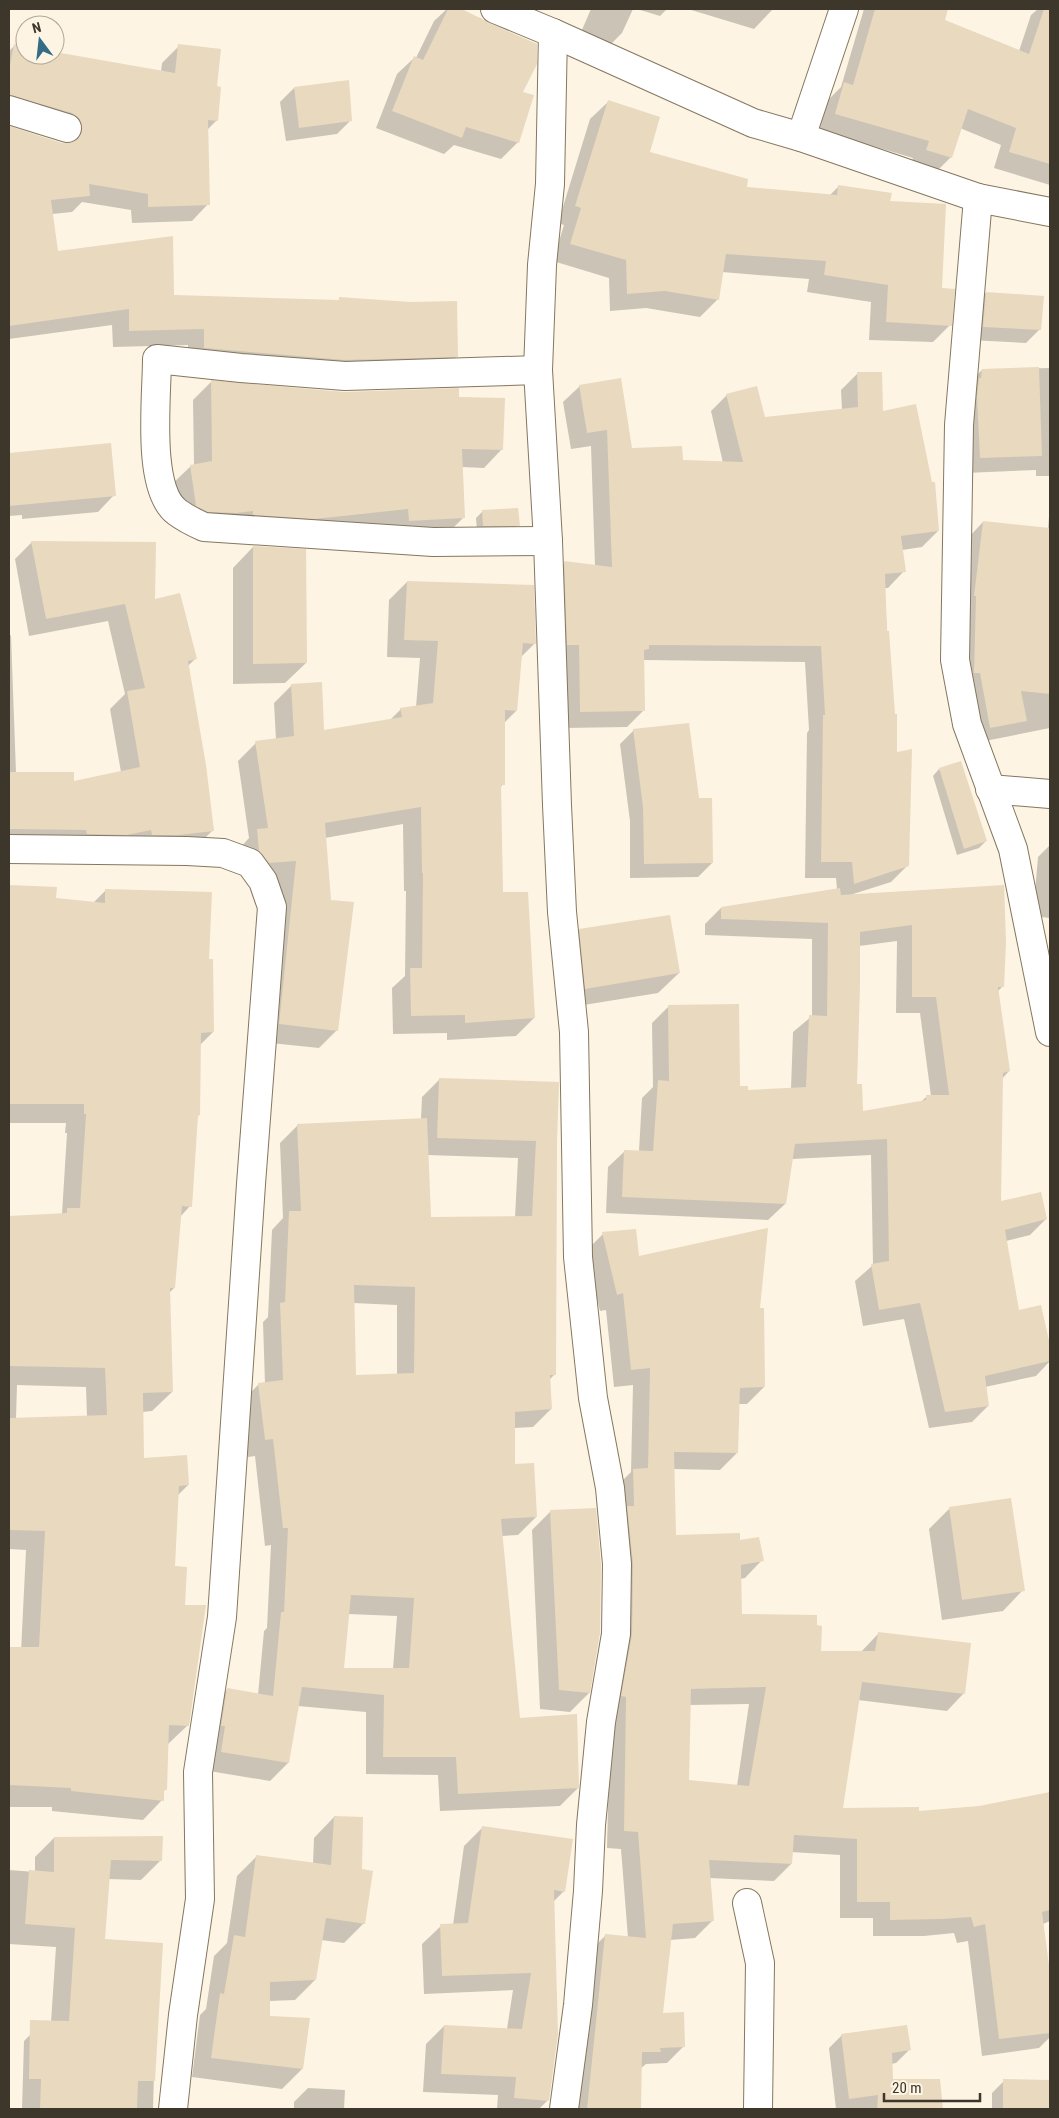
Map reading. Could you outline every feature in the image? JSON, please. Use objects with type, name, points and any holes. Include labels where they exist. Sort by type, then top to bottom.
[{"type":"street","points":[[494,9],[553,33],[753,123],[801,137],[978,198],[1050,212]]},
{"type":"street","points":[[801,137],[844,9]]},
{"type":"street","points":[[553,33],[550,184],[542,264],[538,370],[548,541],[562,912],[574,1032],[578,1257],[593,1398],[610,1488],[617,1564],[616,1634],[601,1722],[591,1825],[588,1891],[578,2005],[564,2109]]},
{"type":"street","points":[[9,110],[67,128]]},
{"type":"street","points":[[978,198],[959,425],[955,660],[967,724],[1013,849],[1050,1032]]},
{"type":"street","points":[[538,370],[345,376],[158,359],[156,453],[160,484],[176,512],[204,527],[433,542],[548,541]]},
{"type":"street","points":[[990,789],[1050,794]]},
{"type":"street","points":[[9,850],[187,850],[223,853],[250,863],[263,881],[272,907],[222,1617],[198,1772],[200,1899],[182,2016],[173,2109]]},
{"type":"street","points":[[747,1903],[760,1962],[758,2109]]},
{"type":"building","points":[[448,9],[462,9],[537,44],[537,64],[523,92],[534,95],[519,143],[466,127],[462,138],[392,111],[414,56],[423,60]]},
{"type":"building","points":[[875,9],[948,9],[945,20],[1029,54],[1044,9],[1050,9],[1050,164],[1009,152],[1016,128],[968,109],[952,158],[926,150],[929,141],[835,114],[844,82],[853,85]]},
{"type":"building","points":[[14,44],[15,65],[65,65],[65,54],[175,73],[178,44],[221,49],[217,86],[221,87],[218,121],[208,120],[210,205],[148,207],[148,194],[89,184],[90,196],[51,200],[58,251],[173,236],[174,295],[339,300],[339,297],[410,302],[457,301],[458,357],[345,360],[204,348],[204,329],[129,331],[129,309],[9,326],[9,126],[62,143],[70,143],[78,139],[82,132],[82,125],[79,118],[72,113],[9,95],[9,70]]},
{"type":"building","points":[[349,80],[352,121],[299,128],[294,87]]},
{"type":"building","points":[[608,100],[660,117],[650,152],[748,179],[747,187],[837,195],[838,185],[892,193],[890,201],[946,204],[942,288],[955,289],[952,326],[886,322],[888,285],[824,275],[826,261],[726,254],[719,300],[665,291],[627,294],[626,260],[570,244],[581,208],[575,206]]},
{"type":"building","points":[[986,292],[1044,296],[1041,330],[983,327]]},
{"type":"building","points":[[1039,367],[1042,456],[980,458],[977,397],[982,369]]},
{"type":"building","points":[[857,372],[882,372],[883,411],[916,404],[932,482],[935,482],[939,531],[901,536],[906,572],[885,574],[887,631],[889,631],[895,714],[897,714],[897,752],[912,749],[909,866],[854,884],[852,862],[821,862],[823,715],[825,715],[821,646],[649,645],[649,649],[644,650],[645,711],[580,712],[579,645],[567,645],[564,561],[612,567],[607,430],[587,433],[579,385],[621,378],[632,448],[682,446],[683,460],[743,462],[726,394],[757,386],[765,417],[858,407]]},
{"type":"building","points":[[211,380],[344,392],[459,388],[459,397],[505,398],[503,450],[462,449],[465,518],[409,521],[408,509],[315,519],[253,515],[253,511],[236,513],[208,512],[196,506],[190,465],[212,461]]},
{"type":"building","points":[[111,443],[116,496],[9,506],[9,453]]},
{"type":"building","points":[[518,508],[520,526],[483,526],[482,510]]},
{"type":"building","points":[[983,521],[1050,528],[1050,694],[1021,691],[1027,721],[990,728],[980,673],[974,673],[976,596],[974,596]]},
{"type":"building","points":[[31,541],[156,542],[155,599],[180,593],[197,659],[188,661],[206,765],[214,831],[179,835],[152,835],[151,830],[127,835],[87,834],[86,830],[9,829],[9,772],[74,772],[74,781],[140,767],[127,691],[145,688],[125,604],[46,619]]},
{"type":"building","points":[[253,546],[306,549],[307,663],[253,664]]},
{"type":"building","points":[[407,581],[534,585],[536,644],[523,643],[517,711],[505,710],[505,785],[501,785],[503,892],[528,892],[535,1018],[465,1023],[465,1015],[411,1016],[410,968],[422,968],[423,873],[421,807],[325,823],[331,900],[354,902],[338,1031],[279,1024],[296,861],[269,863],[259,851],[257,829],[268,828],[255,741],[294,736],[291,684],[322,682],[324,730],[402,717],[400,708],[433,703],[438,641],[404,640]]},
{"type":"building","points":[[689,723],[699,798],[712,798],[713,863],[644,864],[643,807],[633,729]]},
{"type":"building","points":[[961,761],[987,841],[964,849],[939,768]]},
{"type":"building","points":[[9,885],[57,887],[56,898],[105,903],[105,889],[212,892],[209,959],[213,959],[214,1032],[201,1033],[200,1115],[198,1115],[192,1207],[182,1206],[175,1288],[170,1288],[173,1392],[143,1393],[144,1458],[187,1455],[189,1485],[179,1486],[175,1566],[187,1567],[185,1605],[206,1605],[189,1726],[169,1725],[167,1790],[164,1790],[164,1801],[71,1791],[71,1788],[9,1785],[9,1647],[39,1647],[45,1531],[9,1530],[9,1418],[107,1415],[105,1368],[9,1366],[9,1216],[67,1213],[67,1208],[80,1208],[86,1114],[84,1114],[84,1104],[9,1104]]},
{"type":"building","points":[[1004,885],[1006,942],[1004,987],[998,987],[1010,1071],[1003,1073],[1001,1201],[1041,1192],[1047,1219],[1005,1230],[1019,1310],[1041,1305],[1050,1345],[1050,1361],[985,1376],[989,1406],[945,1412],[920,1303],[879,1310],[871,1264],[889,1261],[887,1139],[795,1144],[786,1204],[622,1197],[624,1150],[653,1151],[658,1080],[669,1081],[668,1005],[739,1004],[740,1086],[748,1086],[748,1090],[806,1087],[809,1015],[827,1016],[828,923],[721,919],[721,907],[840,888],[841,895]],"holes":[[[912,925],[912,997],[936,997],[949,1095],[926,1095],[926,1100],[863,1111],[862,1084],[857,1084],[860,932]]]},
{"type":"building","points":[[670,915],[680,973],[585,989],[579,929]]},
{"type":"building","points":[[439,1078],[559,1082],[556,1375],[550,1375],[552,1409],[515,1412],[515,1464],[534,1463],[537,1517],[501,1519],[520,1718],[577,1714],[579,1788],[458,1794],[456,1757],[383,1757],[384,1695],[302,1687],[289,1763],[221,1752],[225,1726],[221,1726],[227,1688],[273,1696],[281,1612],[284,1612],[288,1528],[283,1528],[273,1439],[265,1440],[258,1383],[283,1380],[280,1303],[285,1302],[289,1211],[301,1211],[297,1124],[427,1118],[431,1217],[532,1216],[536,1141],[437,1138]],"holes":[[[354,1285],[415,1287],[414,1373],[356,1375]],[[351,1595],[414,1598],[409,1668],[344,1668]]]},
{"type":"building","points":[[768,1228],[760,1308],[764,1308],[765,1387],[740,1388],[738,1453],[674,1452],[676,1535],[740,1533],[740,1540],[759,1537],[764,1561],[741,1565],[742,1614],[817,1615],[817,1625],[822,1626],[821,1651],[875,1651],[878,1632],[971,1643],[965,1694],[862,1682],[843,1808],[919,1807],[919,1811],[979,1806],[1050,1792],[1050,1910],[1042,1912],[1050,1973],[1050,2033],[999,2039],[985,1924],[974,1927],[971,1917],[890,1920],[890,1902],[857,1902],[857,1839],[794,1835],[792,1864],[709,1860],[714,1921],[673,1924],[663,2013],[684,2012],[685,2047],[660,2048],[661,2052],[642,2052],[641,2109],[587,2109],[605,1934],[646,1938],[638,1832],[624,1831],[626,1697],[621,1696],[632,1634],[633,1564],[627,1506],[634,1506],[633,1469],[648,1468],[650,1368],[631,1370],[623,1293],[617,1295],[602,1232],[636,1229],[639,1256]],"holes":[[[766,1687],[749,1786],[689,1780],[691,1689]]]},
{"type":"building","points":[[1011,1498],[1025,1591],[962,1600],[949,1507]]},
{"type":"building","points":[[596,1508],[601,1565],[600,1633],[590,1693],[559,1690],[550,1510]]},
{"type":"building","points":[[334,1816],[363,1817],[362,1869],[373,1871],[365,1924],[326,1918],[316,1980],[270,1982],[270,2016],[310,2018],[303,2069],[211,2058],[220,1993],[224,1994],[234,1935],[245,1937],[256,1855],[331,1865]]},
{"type":"building","points":[[482,1826],[573,1839],[565,1892],[554,1890],[558,2034],[549,2101],[514,2098],[516,2077],[441,2074],[444,2025],[522,2029],[531,1973],[442,1976],[440,1924],[468,1923]]},
{"type":"building","points":[[163,1836],[162,1861],[111,1860],[105,1939],[163,1943],[155,2081],[138,2081],[137,2109],[40,2109],[41,2079],[29,2079],[30,2020],[69,2021],[75,1928],[25,1924],[29,1870],[54,1872],[54,1837]]},
{"type":"building","points":[[907,2025],[911,2050],[892,2053],[893,2079],[940,2079],[943,2109],[877,2109],[878,2095],[849,2099],[841,2034]]},
{"type":"building","points":[[1003,2079],[1050,2080],[1050,2109],[1003,2109]]}]
